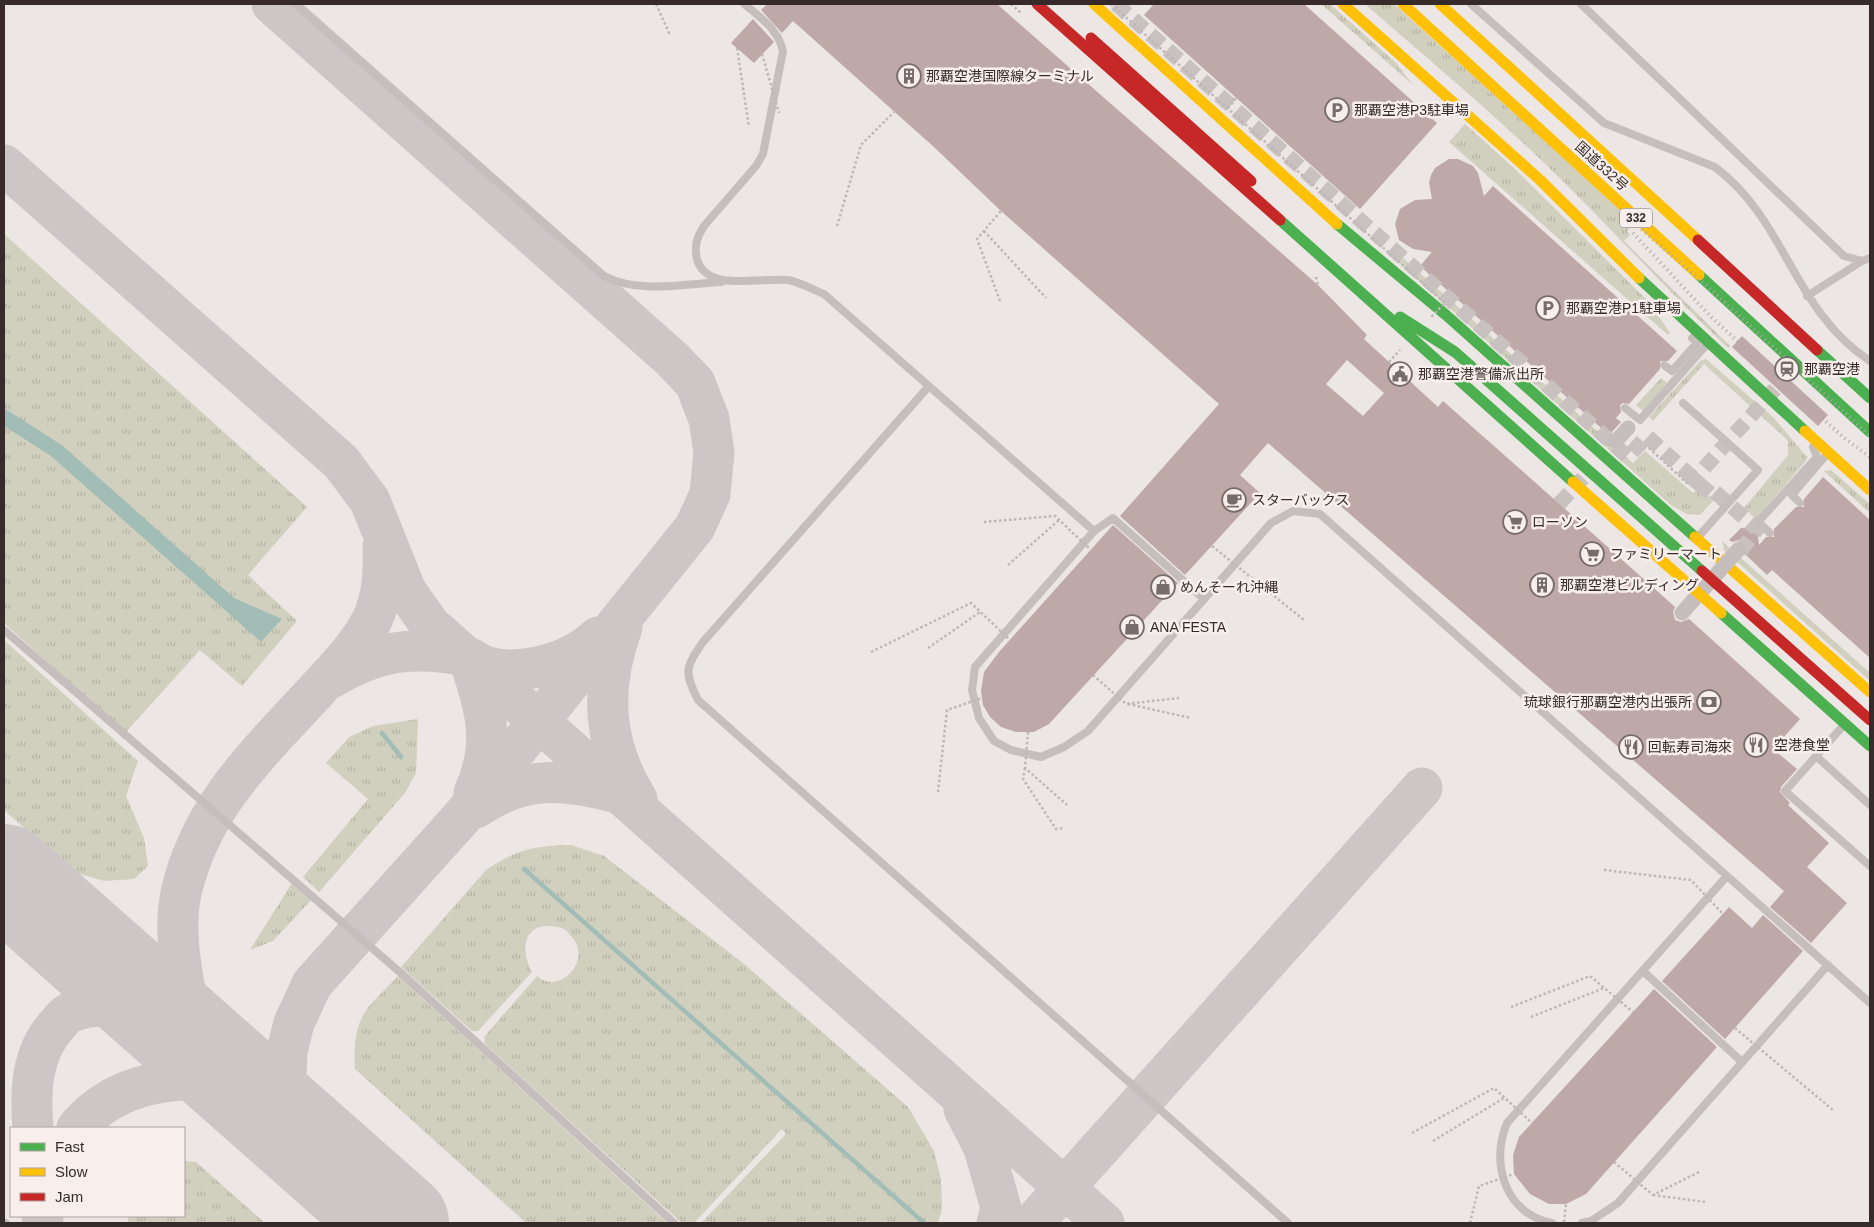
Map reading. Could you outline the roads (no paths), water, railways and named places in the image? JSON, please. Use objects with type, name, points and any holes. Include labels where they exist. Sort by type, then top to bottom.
[{"type":"main road","points":[[1037,4],[1870,746]]},
{"type":"main road","points":[[1052,4],[1281,209],[1325,267],[1374,316],[1870,752]]},
{"type":"main road","points":[[1094,4],[1362,247],[1446,315],[1870,692]]},
{"type":"main road","points":[[1343,4],[1540,180],[1684,321],[1870,490]]},
{"type":"main road","name":"国道332号","points":[[1403,4],[1870,432]]},
{"type":"main road","name":"国道332号","points":[[1440,4],[1870,398]]},
{"type":"main road","points":[[1352,286],[1455,352],[1870,720]]},
{"type":"main road","points":[[1858,387],[1870,394]]},
{"type":"street","points":[[1616,441],[1628,428]]},
{"type":"street","points":[[1682,613],[1739,549]]},
{"type":"lane","points":[[296,4],[604,276],[617,283],[635,286],[763,279],[791,280],[824,294],[1094,531]]},
{"type":"lane","points":[[725,282],[707,276],[699,265],[695,250],[698,236],[704,226],[756,166],[763,154],[783,51],[780,39],[773,29],[744,4]]},
{"type":"lane","points":[[1471,4],[1604,124],[1715,167],[1731,179],[1757,208],[1807,296],[1827,324],[1870,361]]},
{"type":"lane","points":[[1581,4],[1844,256],[1862,261]]},
{"type":"lane","points":[[1807,296],[1862,261],[1870,258]]},
{"type":"lane","points":[[1664,365],[1672,371],[1697,343],[1687,333],[1684,321]]},
{"type":"lane","points":[[1625,408],[1640,420],[1708,343]]},
{"type":"lane","points":[[929,386],[703,642],[689,662],[688,680],[698,700],[1288,1223]]},
{"type":"lane","points":[[1683,403],[1758,470],[1697,538]]},
{"type":"lane","points":[[1770,533],[1758,522],[1817,457],[1809,436]]},
{"type":"lane","points":[[1800,503],[1792,495],[1828,453]]},
{"type":"lane","points":[[1204,599],[1113,518],[1094,531],[975,667],[972,690],[979,718],[994,741],[1010,750],[1041,757],[1064,747],[1088,731],[1271,523],[1293,511],[1320,514],[1870,1003]]},
{"type":"lane","points":[[4,630],[402,974],[674,1223]]},
{"type":"lane","points":[[1842,727],[1786,791],[1870,866]]},
{"type":"lane","points":[[1816,756],[1870,805]]},
{"type":"lane","points":[[1552,1223],[1539,1221],[1513,1201],[1504,1185],[1500,1162],[1501,1137],[1507,1123],[1727,876]]},
{"type":"lane","points":[[1582,1223],[1591,1221],[1618,1203],[1828,965]]},
{"type":"lane","points":[[1643,971],[1742,1062]]},
{"type":"water","points":[[4,408],[63,446],[234,598],[282,619],[261,642],[51,456],[4,426]]},
{"type":"waterway","points":[[382,733],[401,757]]},
{"type":"waterway","points":[[524,869],[924,1223]]},
{"type":"tunnel","points":[[1116,4],[1628,457],[1647,436],[1715,498]]},
{"type":"tunnel","points":[[1689,485],[1775,389]]},
{"type":"tunnel","points":[[1559,504],[1583,478]]},
{"type":"tunnel","points":[[1715,492],[1757,529],[1739,553]]},
{"type":"railway","points":[[1638,226],[1709,288],[1870,436]]},
{"type":"railway","points":[[1633,233],[1711,317],[1843,437],[1870,457]]},
{"type":"place","name":"那覇空港国際線ターミナル","points":[[909,76]]},
{"type":"place","name":"那覇空港P3駐車場","points":[[1337,110]]},
{"type":"place","name":"那覇空港P1駐車場","points":[[1548,308]]},
{"type":"place","name":"那覇空港","points":[[1787,369]]},
{"type":"place","name":"那覇空港警備派出所","points":[[1400,374]]},
{"type":"place","name":"スターバックス","points":[[1234,500]]},
{"type":"place","name":"ローソン","points":[[1515,522]]},
{"type":"place","name":"ファミリーマート","points":[[1592,554]]},
{"type":"place","name":"那覇空港ビルディング","points":[[1542,585]]},
{"type":"place","name":"めんそーれ沖縄","points":[[1163,587]]},
{"type":"place","name":"ANA FESTA","points":[[1132,627]]},
{"type":"place","name":"琉球銀行那覇空港内出張所","points":[[1709,702]]},
{"type":"place","name":"空港食堂","points":[[1756,745]]},
{"type":"place","name":"回転寿司海來","points":[[1631,747]]}]
